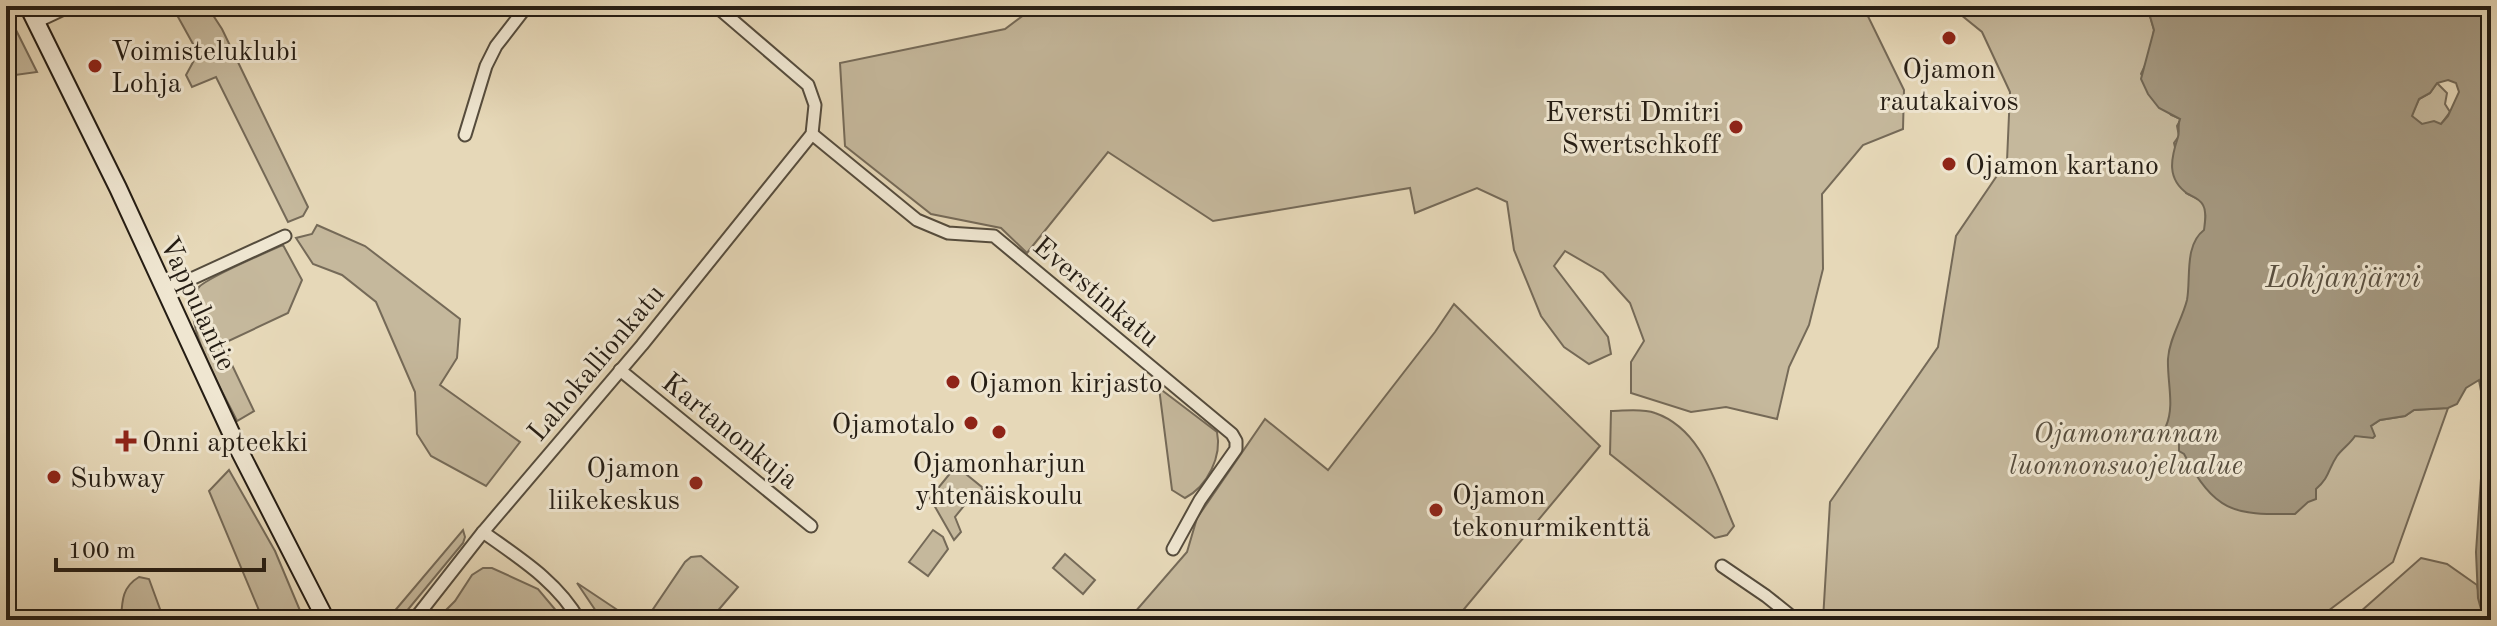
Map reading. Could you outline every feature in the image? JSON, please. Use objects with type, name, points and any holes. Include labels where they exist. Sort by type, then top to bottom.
[{"type":"street","name":"Vappulantie","points":[[28,6],[118,188],[238,448],[326,620]]},
{"type":"street","points":[[36,22],[70,6]]},
{"type":"street","points":[[465,135],[486,66],[496,46],[527,6]]},
{"type":"street","points":[[716,6],[808,85],[815,105],[812,134]]},
{"type":"street","name":"Lahokallionkatu","points":[[414,620],[812,134]]},
{"type":"street","name":"Everstinkatu","points":[[812,134],[917,220],[948,233],[994,236],[1232,434],[1236,449],[1200,500],[1173,549]]},
{"type":"street","points":[[165,291],[285,236]]},
{"type":"street","name":"Kartanonkuja","points":[[620,370],[811,526]]},
{"type":"street","points":[[483,532],[549,581],[569,602],[579,620]]},
{"type":"street","points":[[1722,566],[1796,620]]},
{"type":"green space","points":[[172,6],[207,6],[222,29],[308,207],[303,216],[288,222],[216,77],[192,87],[186,75],[198,53]]},
{"type":"green space","points":[[1036,6],[1863,6],[1904,90],[1903,129],[1863,145],[1822,194],[1823,269],[1809,325],[1789,367],[1777,419],[1726,407],[1691,412],[1631,393],[1631,362],[1644,341],[1630,303],[1603,273],[1565,251],[1554,266],[1608,337],[1611,354],[1589,364],[1564,347],[1541,316],[1514,250],[1507,202],[1477,188],[1415,213],[1410,188],[1213,221],[1108,152],[1027,253],[1001,228],[931,214],[845,146],[840,63],[1005,29]]},
{"type":"green space","name":"Ojamonrannan luonnonsuojelualue","points":[[1950,6],[2147,6],[2154,30],[2150,55],[2141,74],[2171,115],[2181,119],[2177,126],[2179,136],[2174,143],[2186,193],[2198,199],[2298,283],[2361,436],[2370,437],[2371,426],[2380,420],[2405,416],[2414,410],[2448,408],[2393,562],[2316,620],[1823,620],[1830,502],[1938,347],[1956,236],[2007,161],[2010,92],[1982,32]]},
{"type":"green space","points":[[6,10],[37,72],[6,74]]},
{"type":"green space","points":[[2437,83],[2447,93],[2445,104],[2450,112],[2441,124],[2422,124],[2411,116],[2419,99],[2430,93]]},
{"type":"green space","points":[[317,225],[365,246],[460,319],[457,358],[440,385],[520,442],[486,486],[431,456],[417,434],[415,392],[376,302],[342,275],[313,264],[296,238],[312,234]]},
{"type":"green space","points":[[283,245],[302,280],[288,313],[222,344],[254,411],[237,421],[204,354],[193,315],[193,299],[204,283]]},
{"type":"green space","points":[[1454,304],[1600,446],[1455,620],[1128,620],[1187,552],[1197,518],[1265,419],[1328,470]]},
{"type":"green space","points":[[1159,388],[1217,432],[1217,451],[1212,470],[1200,486],[1185,498],[1172,490]]},
{"type":"green space","points":[[1611,411],[1650,411],[1685,432],[1705,460],[1721,493],[1734,526],[1727,535],[1715,538],[1610,454]]},
{"type":"green space","points":[[956,466],[983,488],[978,494],[975,492],[955,517],[961,532],[954,540],[930,498]]},
{"type":"green space","points":[[229,470],[275,551],[304,620],[263,620],[209,491]]},
{"type":"green space","points":[[463,530],[463,543],[401,618],[387,620]]},
{"type":"green space","points":[[933,530],[943,537],[948,549],[928,576],[909,562]]},
{"type":"green space","points":[[1065,554],[1095,580],[1083,594],[1053,568]]},
{"type":"green space","points":[[701,556],[738,587],[710,620],[602,620],[577,583],[631,619],[649,615],[685,562],[691,557]]},
{"type":"green space","points":[[2421,558],[2447,564],[2477,585],[2484,620],[2351,620]]},
{"type":"green space","points":[[483,568],[492,568],[538,589],[564,620],[436,620],[455,601],[472,575]]},
{"type":"green space","points":[[139,577],[149,579],[164,620],[121,620],[126,590]]},
{"type":"water","name":"Lohjanjärvi","points":[[2147,6],[2491,6],[2491,393],[2481,391],[2479,380],[2466,388],[2457,404],[2448,408],[2414,410],[2405,416],[2380,420],[2371,426],[2373,438],[2355,436],[2339,453],[2324,481],[2316,489],[2316,499],[2295,514],[2240,511],[2216,499],[2179,451],[2179,435],[2166,426],[2170,402],[2169,352],[2187,300],[2191,253],[2193,244],[2204,230],[2205,214],[2202,203],[2181,188],[2173,175],[2172,160],[2180,119],[2159,108],[2141,79],[2154,30]],"holes":[[[2448,80],[2456,83],[2459,92],[2441,124],[2434,121],[2422,124],[2412,116],[2419,99],[2430,93],[2437,83]]]},
{"type":"water","points":[[2491,410],[2491,620],[2484,620],[2478,598],[2476,552],[2484,434]]},
{"type":"place","name":"Ojamon rautakaivos","points":[[1949,38]]},
{"type":"place","name":"Voimisteluklubi Lohja","points":[[95,66]]},
{"type":"place","name":"Eversti Dmitri Swertschkoff","points":[[1736,127]]},
{"type":"place","name":"Ojamon kartano","points":[[1949,164]]},
{"type":"place","name":"Ojamon kirjasto","points":[[953,382]]},
{"type":"place","name":"Ojamotalo","points":[[971,423]]},
{"type":"place","name":"Ojamonharjun yhtenäiskoulu","points":[[999,432]]},
{"type":"place","name":"Onni apteekki","points":[[126,441]]},
{"type":"place","name":"Subway","points":[[54,477]]},
{"type":"place","name":"Ojamon liikekeskus","points":[[696,483]]},
{"type":"place","name":"Ojamon tekonurmikenttä","points":[[1436,510]]}]
